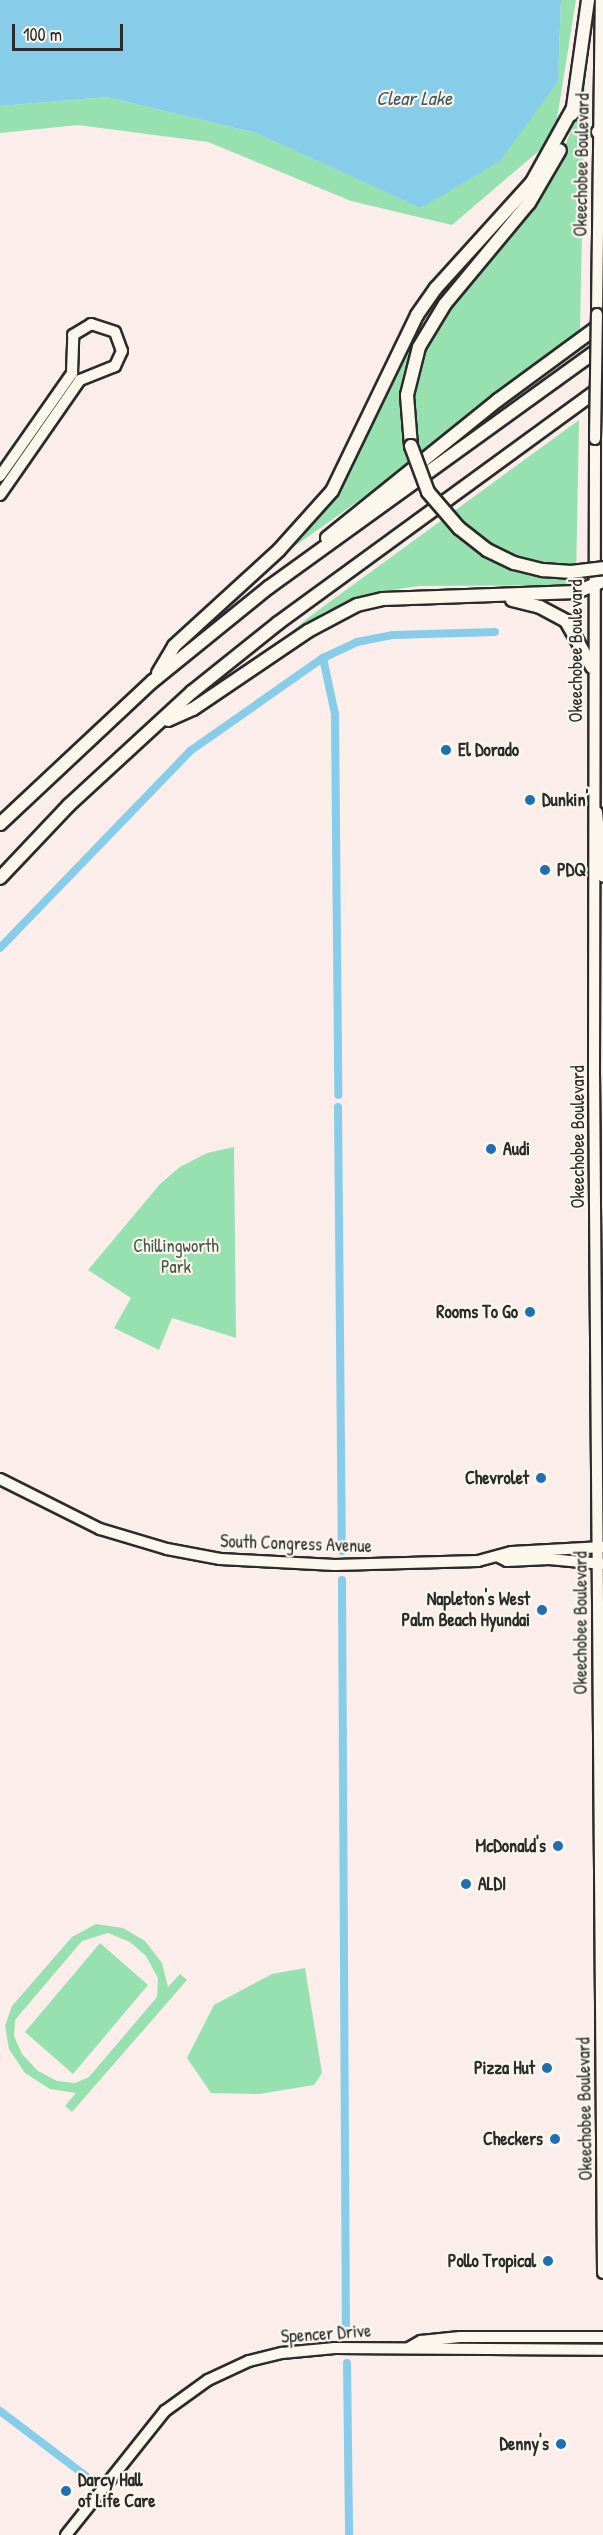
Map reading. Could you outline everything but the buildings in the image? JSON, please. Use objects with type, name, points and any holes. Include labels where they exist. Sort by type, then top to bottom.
[{"type":"highway","points":[[588,0],[573,108],[565,139],[550,171],[529,203],[445,304],[419,347],[407,395],[411,446],[428,492],[459,528],[487,550],[514,563],[543,570],[572,572],[603,568]]},
{"type":"highway","points":[[153,681],[174,646],[279,550],[332,491],[417,315],[436,288],[532,182],[573,108]]},
{"type":"highway","points":[[300,565],[346,519],[600,319]]},
{"type":"highway","points":[[0,824],[153,681],[300,565],[603,346]]},
{"type":"highway","points":[[0,878],[69,805],[158,724],[278,623],[603,386]]},
{"type":"highway","points":[[158,724],[193,709],[308,631],[357,605],[383,599],[494,597],[598,585]]},
{"type":"highway","points":[[494,597],[540,607],[557,615],[574,630],[592,668]]},
{"type":"main road","name":"Okeechobee Boulevard","points":[[601,0],[600,319],[595,439],[598,585],[592,668],[593,894],[598,1095],[603,2273]]},
{"type":"main road","points":[[0,476],[72,374],[73,335],[91,324],[115,332],[122,351],[115,366],[80,380],[0,495]]},
{"type":"main road","points":[[593,800],[602,829],[603,877]]},
{"type":"main road","points":[[593,894],[603,905]]},
{"type":"main road","name":"South Congress Avenue","points":[[0,1479],[100,1529],[167,1549],[220,1559],[347,1564],[499,1557],[512,1552],[600,1547]]},
{"type":"main road","name":"South Congress Avenue","points":[[499,1557],[507,1561],[601,1563]]},
{"type":"main road","name":"Spencer Drive","points":[[410,2348],[421,2341],[460,2337],[603,2337]]},
{"type":"main road","points":[[502,2351],[519,2337]]},
{"type":"main road","name":"Spencer Drive","points":[[66,2535],[150,2427],[183,2397],[208,2380],[249,2361],[282,2353],[410,2348],[422,2351],[603,2350]]},
{"type":"green space","points":[[561,0],[576,0],[554,138],[452,225],[351,201],[208,142],[78,125],[0,133],[0,106],[107,97],[256,133],[422,208],[558,81]]},
{"type":"green space","points":[[585,71],[580,332],[419,456],[412,403],[425,346],[440,320],[558,163],[578,113]]},
{"type":"green space","points":[[411,332],[418,332],[404,371],[400,406],[410,464],[281,556],[312,522]]},
{"type":"green space","points":[[579,420],[576,582],[567,585],[419,586],[371,593],[324,612],[271,649],[309,617]]},
{"type":"green space","name":"Chillingworth Park","points":[[234,1147],[236,1338],[172,1318],[159,1350],[114,1328],[131,1298],[88,1270],[160,1184],[180,1167],[207,1153]]},
{"type":"green space","points":[[96,1924],[123,1928],[145,1941],[162,1963],[168,1987],[180,1974],[187,1980],[72,2112],[65,2106],[76,2093],[50,2089],[25,2073],[9,2049],[5,2026],[12,2006],[72,1937]],"holes":[[[108,1933],[130,1942],[146,1956],[158,1978],[157,1997],[89,2077],[75,2083],[57,2081],[38,2071],[22,2054],[14,2036],[15,2020],[82,1941]]]},
{"type":"green space","points":[[100,1943],[148,1985],[73,2074],[25,2032]]},
{"type":"green space","points":[[305,1968],[322,2073],[314,2085],[259,2094],[211,2093],[187,2058],[214,2005],[272,1974]]},
{"type":"water","name":"Clear Lake","points":[[0,0],[561,0],[558,81],[500,161],[421,208],[256,133],[107,97],[0,106]]},
{"type":"waterway","points":[[0,948],[190,751],[323,658],[357,642],[393,635],[495,632]]},
{"type":"waterway","points":[[323,658],[335,714],[338,1095]]},
{"type":"waterway","points":[[338,1107],[342,1551]]},
{"type":"waterway","points":[[342,1580],[346,2335]]},
{"type":"waterway","points":[[347,2363],[349,2535]]},
{"type":"waterway","points":[[0,2411],[86,2476]]},
{"type":"place","name":"El Dorado","points":[[446,750]]},
{"type":"place","name":"Dunkin'","points":[[530,800]]},
{"type":"place","name":"PDQ","points":[[545,870]]},
{"type":"place","name":"Audi","points":[[491,1149]]},
{"type":"place","name":"Rooms To Go","points":[[530,1312]]},
{"type":"place","name":"Chevrolet","points":[[541,1478]]},
{"type":"place","name":"Napleton's West Palm Beach Hyundai","points":[[542,1610]]},
{"type":"place","name":"McDonald's","points":[[558,1846]]},
{"type":"place","name":"ALDI","points":[[466,1884]]},
{"type":"place","name":"Pizza Hut","points":[[547,2068]]},
{"type":"place","name":"Checkers","points":[[555,2139]]},
{"type":"place","name":"Pollo Tropical","points":[[548,2261]]},
{"type":"place","name":"Denny's","points":[[561,2444]]},
{"type":"place","name":"Darcy Hall of Life Care","points":[[66,2491]]}]
